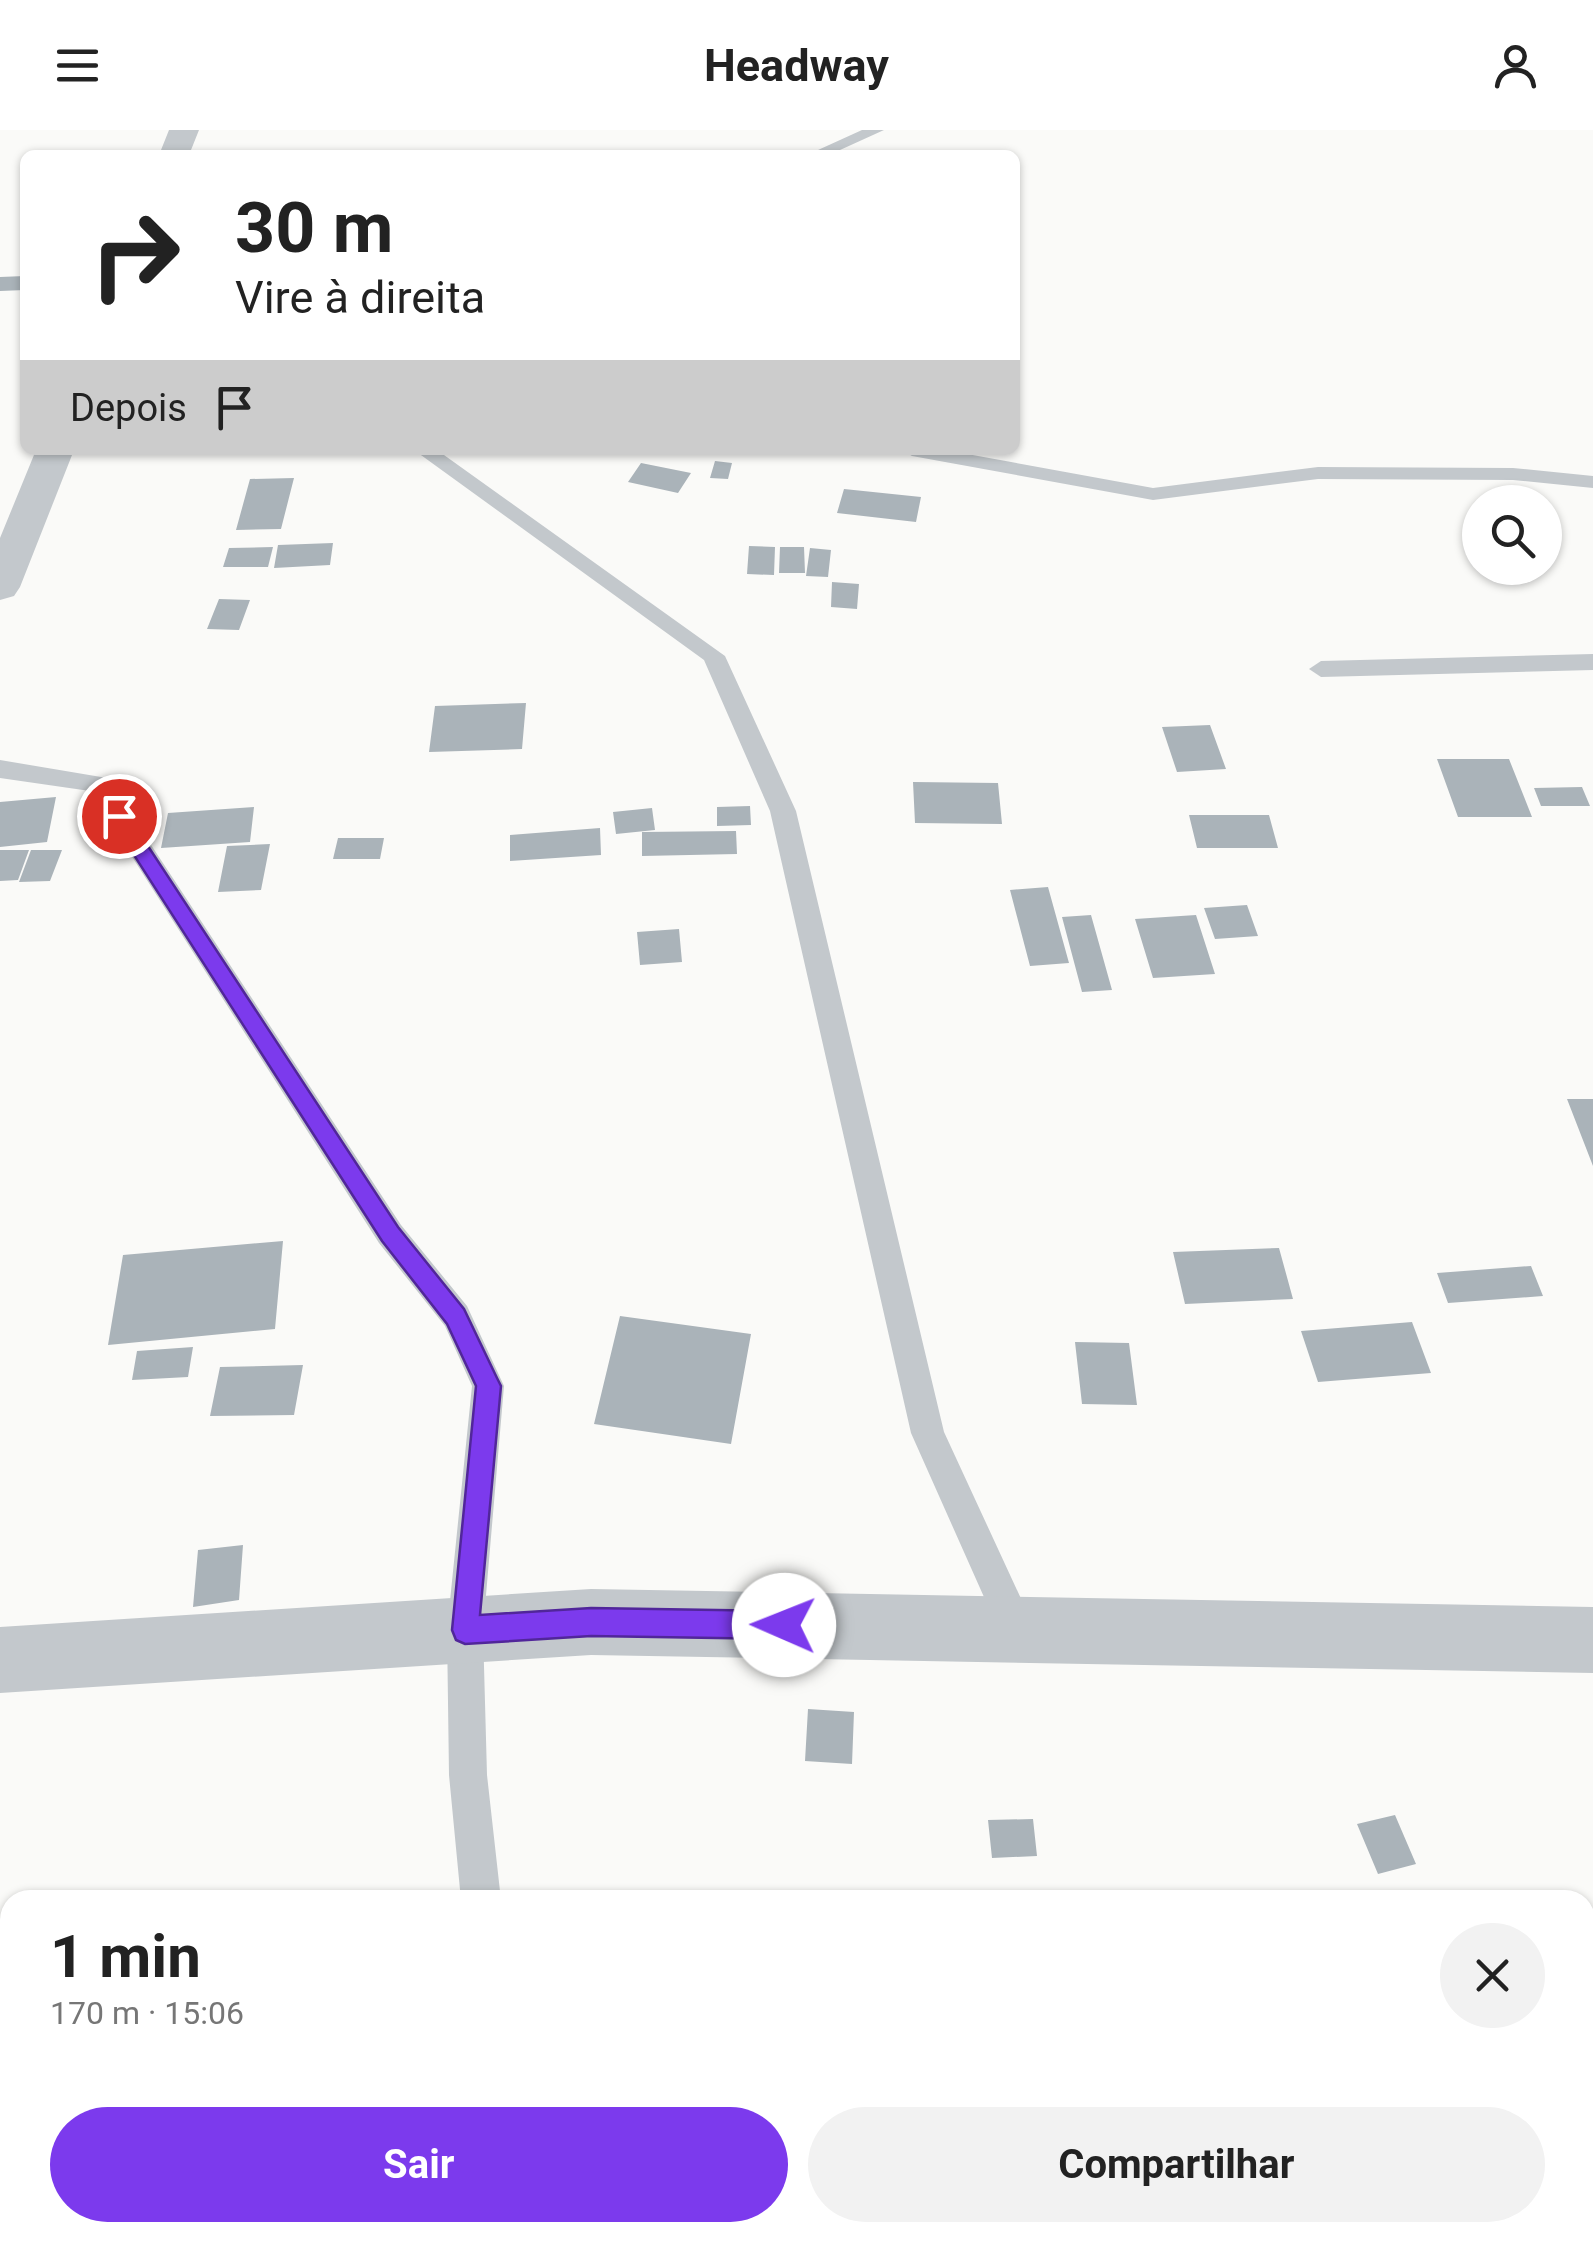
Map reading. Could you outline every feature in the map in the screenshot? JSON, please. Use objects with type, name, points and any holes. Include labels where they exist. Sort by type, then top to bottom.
[{"type":"street","points":[[0,587],[53,455]]},
{"type":"street","points":[[0,1660],[591,1622],[1593,1640]]},
{"type":"lane","points":[[828,150],[876,130]]},
{"type":"lane","points":[[431,455],[714,656],[783,810],[928,1432],[1017,1629]]},
{"type":"lane","points":[[939,455],[1152,494],[1208,490],[1318,473],[1513,474],[1593,482]]},
{"type":"lane","points":[[1322,669],[1593,662]]},
{"type":"lane","points":[[0,769],[98,784],[390,1234],[456,1316],[488,1386],[465,1630],[468,1774],[480,1890]]},
{"type":"building","points":[[20,276],[20,290],[0,291],[0,277]]},
{"type":"building","points":[[715,461],[732,463],[728,479],[710,478]]},
{"type":"building","points":[[641,463],[691,473],[678,493],[628,482]]},
{"type":"building","points":[[294,478],[281,529],[236,530],[250,479]]},
{"type":"building","points":[[844,489],[921,497],[916,522],[837,513]]},
{"type":"building","points":[[333,543],[330,565],[274,568],[278,545]]},
{"type":"building","points":[[749,546],[775,547],[774,575],[747,574]]},
{"type":"building","points":[[273,547],[268,567],[223,567],[229,548]]},
{"type":"building","points":[[780,547],[804,547],[805,573],[779,573]]},
{"type":"building","points":[[810,548],[831,550],[828,577],[806,576]]},
{"type":"building","points":[[832,582],[859,584],[857,609],[831,607]]},
{"type":"building","points":[[219,599],[250,600],[239,630],[207,629]]},
{"type":"building","points":[[526,703],[522,749],[429,752],[435,706]]},
{"type":"building","points":[[1210,725],[1226,769],[1177,772],[1162,727]]},
{"type":"building","points":[[1437,759],[1509,759],[1532,817],[1458,817]]},
{"type":"building","points":[[913,782],[998,783],[1002,824],[915,823]]},
{"type":"building","points":[[1582,787],[1590,806],[1541,806],[1534,788]]},
{"type":"building","points":[[56,797],[47,842],[0,847],[0,802]]},
{"type":"building","points":[[750,806],[751,825],[717,826],[717,807]]},
{"type":"building","points":[[254,807],[250,842],[161,848],[168,813]]},
{"type":"building","points":[[652,808],[655,830],[616,834],[613,812]]},
{"type":"building","points":[[1189,815],[1269,815],[1278,848],[1197,848]]},
{"type":"building","points":[[600,828],[601,855],[510,861],[510,835]]},
{"type":"building","points":[[736,831],[737,854],[642,856],[642,832]]},
{"type":"building","points":[[338,838],[384,838],[380,859],[333,859]]},
{"type":"building","points":[[270,844],[261,890],[218,892],[227,846]]},
{"type":"building","points":[[0,850],[29,850],[18,880],[0,881]]},
{"type":"building","points":[[31,850],[62,850],[50,881],[19,882]]},
{"type":"building","points":[[1048,887],[1069,963],[1030,966],[1010,890]]},
{"type":"building","points":[[1247,905],[1258,936],[1215,939],[1204,908]]},
{"type":"building","points":[[1091,915],[1112,990],[1082,992],[1062,917]]},
{"type":"building","points":[[1196,915],[1215,974],[1153,978],[1135,919]]},
{"type":"building","points":[[679,929],[682,962],[640,965],[637,932]]},
{"type":"building","points":[[1567,1099],[1593,1099],[1593,1166]]},
{"type":"building","points":[[283,1241],[275,1329],[108,1345],[123,1255]]},
{"type":"building","points":[[1279,1248],[1293,1299],[1185,1304],[1173,1252]]},
{"type":"building","points":[[1531,1266],[1543,1296],[1448,1303],[1437,1273]]},
{"type":"building","points":[[620,1316],[751,1334],[731,1444],[594,1424]]},
{"type":"building","points":[[1412,1322],[1431,1373],[1318,1382],[1301,1331]]},
{"type":"building","points":[[1075,1342],[1129,1343],[1137,1405],[1082,1404]]},
{"type":"building","points":[[193,1347],[188,1377],[132,1380],[137,1351]]},
{"type":"building","points":[[303,1365],[294,1415],[210,1416],[220,1367]]},
{"type":"building","points":[[243,1545],[239,1600],[193,1607],[198,1550]]},
{"type":"building","points":[[808,1709],[854,1712],[852,1764],[805,1761]]},
{"type":"building","points":[[1395,1815],[1416,1864],[1378,1874],[1357,1824]]},
{"type":"building","points":[[1033,1819],[1037,1856],[992,1858],[988,1820]]},
{"type":"route","points":[[119,816],[390,1234],[456,1316],[488,1386],[465,1630],[591,1622],[784,1625]]}]
